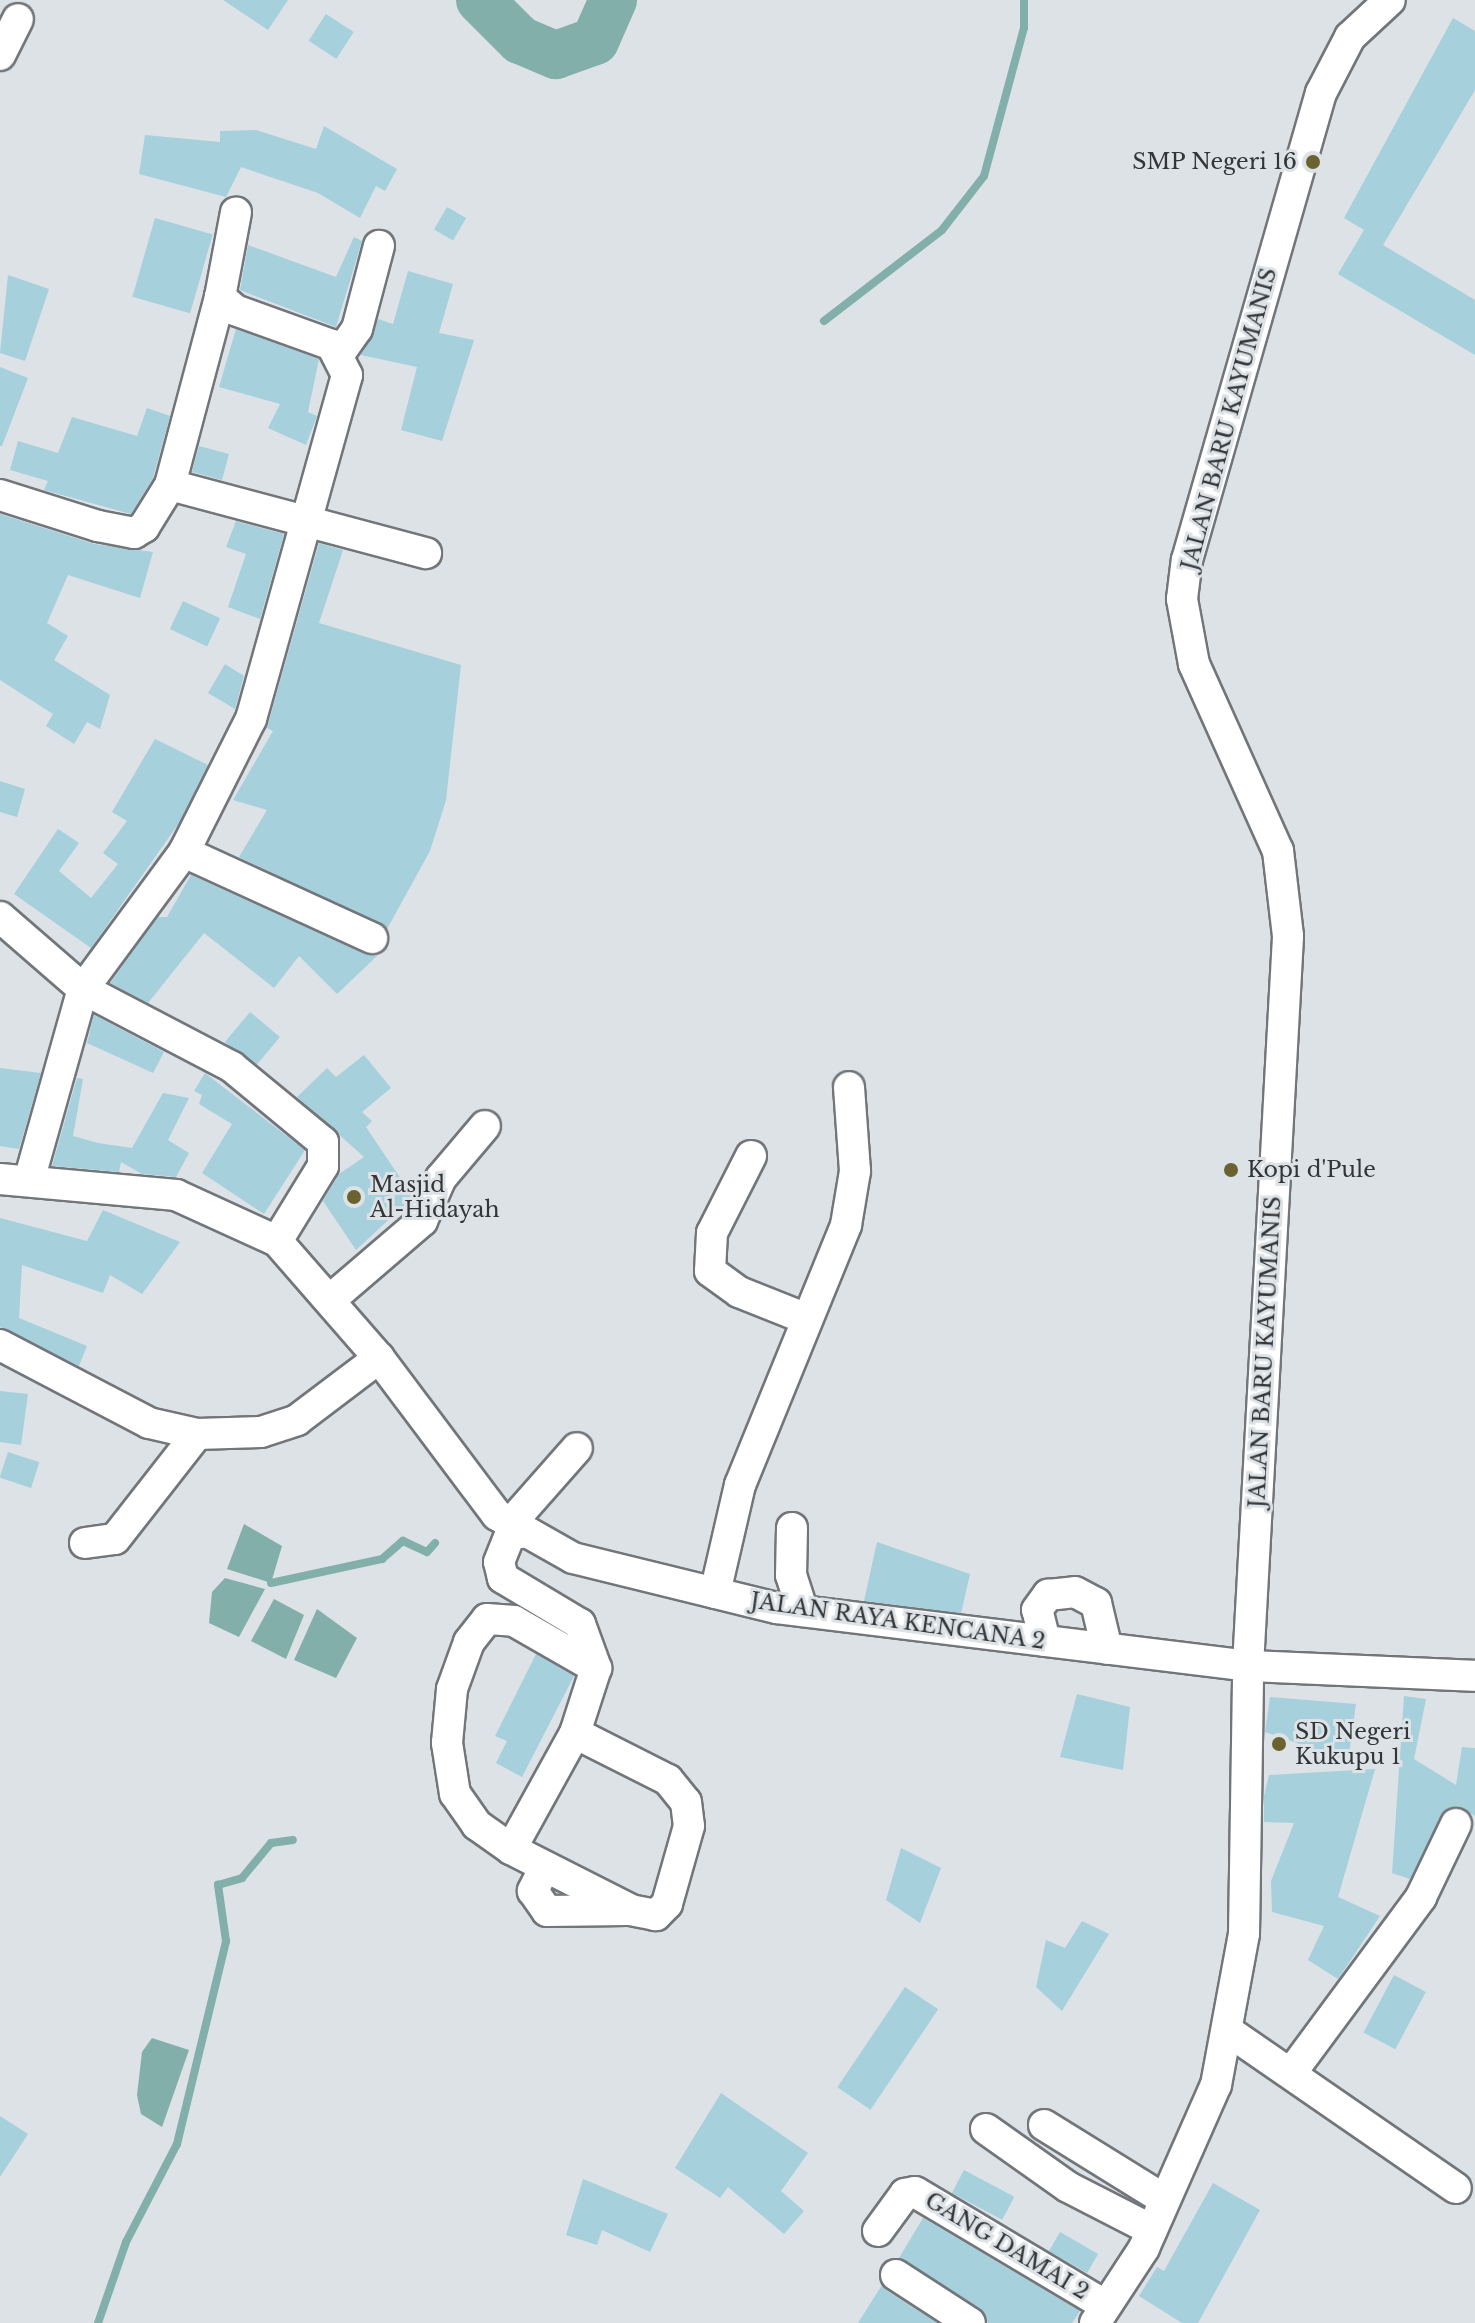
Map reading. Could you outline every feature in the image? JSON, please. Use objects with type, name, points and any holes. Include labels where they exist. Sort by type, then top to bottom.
[{"type":"street","name":"JALAN BARU KAYUMANIS","points":[[1100,2315],[1152,2230],[1231,2033],[1244,1934],[1248,1666],[1285,889],[1266,815],[1194,664],[1182,599],[1197,521],[1321,93],[1350,37],[1390,0]]},
{"type":"street","points":[[0,55],[18,19]]},
{"type":"street","points":[[0,495],[134,533],[170,485],[220,297],[236,212]]},
{"type":"street","points":[[340,353],[357,329],[379,246]]},
{"type":"street","points":[[220,297],[235,310],[340,353]]},
{"type":"street","points":[[15,1178],[83,989],[184,852],[251,719],[347,375],[340,353]]},
{"type":"street","points":[[170,485],[426,553]]},
{"type":"street","points":[[184,852],[372,938]]},
{"type":"street","points":[[0,917],[83,989],[232,1067],[323,1142],[323,1166],[277,1241]]},
{"type":"street","points":[[715,1593],[740,1485],[846,1225],[855,1171],[849,1087]]},
{"type":"street","points":[[331,1299],[422,1221],[441,1178],[485,1126]]},
{"type":"street","points":[[751,1156],[712,1233],[710,1271],[739,1292],[807,1319]]},
{"type":"street","name":"JALAN RAYA KENCANA 2","points":[[15,1178],[176,1195],[277,1241],[331,1299],[517,1531],[585,1562],[803,1611],[1248,1666],[1475,1676]]},
{"type":"street","points":[[0,1345],[149,1423],[197,1434],[261,1432],[297,1420],[379,1358]]},
{"type":"street","points":[[85,1543],[115,1539],[197,1434]]},
{"type":"street","points":[[511,1849],[575,1733],[596,1668],[580,1624],[503,1578],[499,1562],[517,1531],[518,1515],[577,1448]]},
{"type":"street","points":[[792,1528],[791,1575],[803,1611]]},
{"type":"street","points":[[1045,1641],[1037,1610],[1048,1595],[1075,1592],[1096,1603],[1107,1649]]},
{"type":"street","points":[[575,1733],[668,1780],[689,1811],[667,1904],[656,1915],[631,1910],[511,1849],[465,1812],[449,1768],[452,1689],[469,1642],[487,1619],[499,1617],[596,1668]]},
{"type":"street","points":[[1291,2073],[1415,1906],[1456,1824]]},
{"type":"street","points":[[1231,2033],[1456,2188]]},
{"type":"street","points":[[1044,2125],[1165,2200]]},
{"type":"street","points":[[986,2129],[1068,2187],[1152,2230]]},
{"type":"street","name":"GANG DAMAI 2","points":[[878,2231],[905,2194],[915,2192],[1100,2315]]},
{"type":"street","points":[[896,2275],[970,2323]]},
{"type":"shaded area","points":[[244,1524],[282,1546],[271,1583],[227,1569]]},
{"type":"shaded area","points":[[225,1578],[265,1589],[239,1637],[209,1623],[212,1592]]},
{"type":"shaded area","points":[[274,1599],[304,1615],[286,1659],[251,1641]]},
{"type":"shaded area","points":[[317,1609],[357,1638],[336,1678],[294,1660]]},
{"type":"shaded area","points":[[152,2038],[189,2050],[162,2127],[141,2114],[137,2095],[142,2052]]},
{"type":"building","points":[[223,0],[288,0],[268,30]]},
{"type":"building","points":[[326,14],[354,32],[336,59],[309,41]]},
{"type":"building","points":[[1453,18],[1475,31],[1475,90],[1383,245],[1475,300],[1475,355],[1338,274],[1364,230],[1344,218]]},
{"type":"building","points":[[324,126],[397,169],[385,191],[376,186],[360,218],[318,193],[241,167],[226,197],[139,174],[145,135],[220,142],[220,131],[256,130],[316,149]]},
{"type":"building","points":[[447,207],[466,218],[453,241],[434,230]]},
{"type":"building","points":[[155,218],[213,235],[190,313],[132,297]]},
{"type":"building","points":[[354,237],[362,241],[336,327],[240,290],[248,245],[336,277]]},
{"type":"building","points":[[408,271],[453,284],[439,333],[474,340],[442,441],[401,430],[417,367],[361,355],[378,319],[393,324]]},
{"type":"building","points":[[8,275],[49,289],[25,361],[0,353]]},
{"type":"building","points":[[236,329],[319,359],[308,412],[317,416],[306,445],[268,428],[280,404],[219,387]]},
{"type":"building","points":[[0,367],[28,378],[2,446],[0,446]]},
{"type":"building","points":[[147,408],[170,416],[153,478],[131,514],[44,490],[48,481],[10,470],[18,441],[58,453],[72,417],[137,436]]},
{"type":"building","points":[[199,446],[229,454],[222,480],[192,472]]},
{"type":"building","points":[[0,514],[94,544],[153,552],[140,598],[68,575],[47,623],[68,636],[54,660],[110,695],[100,729],[87,722],[74,744],[46,726],[53,714],[0,680]]},
{"type":"building","points":[[236,521],[284,534],[260,619],[228,607],[246,554],[226,547]]},
{"type":"building","points":[[319,543],[343,550],[319,623],[461,665],[446,800],[430,851],[387,929],[239,857],[267,810],[233,800],[273,731],[267,728]]},
{"type":"building","points":[[183,601],[220,618],[207,646],[170,629]]},
{"type":"building","points":[[225,664],[244,676],[235,709],[208,693]]},
{"type":"building","points":[[155,739],[208,765],[179,823],[91,948],[14,894],[58,829],[79,843],[59,871],[91,898],[118,864],[103,853],[127,821],[112,812]]},
{"type":"building","points":[[0,781],[25,789],[17,817],[0,812]]},
{"type":"building","points":[[191,875],[365,954],[377,956],[337,994],[299,956],[274,988],[204,933],[148,1003],[110,983],[158,917],[167,917]]},
{"type":"building","points":[[250,1012],[280,1037],[255,1067],[225,1042]]},
{"type":"building","points":[[94,1015],[164,1052],[153,1073],[87,1043]]},
{"type":"building","points":[[364,1055],[391,1088],[362,1112],[372,1121],[366,1127],[413,1197],[356,1250],[323,1201],[339,1174],[364,1157],[297,1097],[327,1068],[336,1077]]},
{"type":"building","points":[[0,1068],[41,1073],[19,1149],[0,1146]]},
{"type":"building","points":[[205,1073],[305,1150],[264,1214],[202,1173],[232,1124],[199,1104],[202,1095],[194,1091]]},
{"type":"building","points":[[77,1078],[83,1079],[73,1136],[98,1143],[132,1148],[163,1093],[189,1098],[168,1140],[189,1153],[176,1177],[142,1174],[121,1162],[119,1172],[52,1166]]},
{"type":"building","points":[[103,1210],[180,1242],[142,1294],[110,1275],[103,1293],[22,1265],[19,1318],[87,1346],[79,1366],[0,1327],[0,1218],[87,1241]]},
{"type":"building","points":[[0,1391],[28,1394],[21,1445],[0,1442]]},
{"type":"building","points":[[8,1452],[39,1462],[31,1488],[0,1478]]},
{"type":"building","points":[[877,1542],[970,1574],[961,1613],[864,1601]]},
{"type":"building","points":[[536,1654],[574,1676],[522,1777],[496,1763],[507,1741],[495,1736]]},
{"type":"building","points":[[1077,1694],[1130,1707],[1123,1770],[1060,1757]]},
{"type":"building","points":[[1404,1696],[1426,1699],[1414,1759],[1456,1785],[1462,1747],[1475,1748],[1475,1816],[1463,1808],[1445,1810],[1410,1879],[1392,1873]]},
{"type":"building","points":[[1270,1697],[1356,1704],[1348,1761],[1265,1732]]},
{"type":"building","points":[[1375,1769],[1338,1897],[1380,1916],[1338,1979],[1308,1960],[1324,1926],[1272,1912],[1271,1881],[1294,1823],[1264,1822],[1264,1796],[1269,1775]]},
{"type":"building","points":[[901,1848],[941,1868],[920,1923],[886,1900]]},
{"type":"building","points":[[1082,1921],[1109,1934],[1062,2011],[1036,1987],[1046,1940],[1065,1948]]},
{"type":"building","points":[[1394,1975],[1426,1992],[1395,2049],[1363,2032]]},
{"type":"building","points":[[905,1987],[938,2009],[870,2110],[837,2087]]},
{"type":"building","points":[[721,2093],[808,2153],[781,2191],[804,2211],[784,2234],[728,2187],[720,2198],[675,2168]]},
{"type":"building","points":[[0,2116],[28,2134],[0,2177]]},
{"type":"building","points":[[964,2170],[1014,2197],[1002,2220],[952,2193]]},
{"type":"building","points":[[583,2179],[668,2214],[650,2252],[602,2230],[597,2245],[566,2235]]},
{"type":"building","points":[[1213,2183],[1260,2210],[1198,2323],[1182,2323],[1139,2296],[1157,2267],[1164,2271]]},
{"type":"building","points":[[923,2218],[1080,2311],[1072,2323],[988,2323],[980,2308],[899,2258]]},
{"type":"building","points":[[1060,2232],[1098,2254],[1087,2273],[1049,2251]]},
{"type":"building","points":[[882,2285],[886,2290],[937,2323],[858,2323]]},
{"type":"waterway","points":[[480,0],[520,40],[556,55],[595,41],[613,0]]},
{"type":"waterway","points":[[824,321],[942,230],[984,176],[1024,28],[1024,0]]},
{"type":"waterway","points":[[271,1583],[382,1559],[403,1541],[427,1552],[435,1543]]},
{"type":"waterway","points":[[98,2323],[126,2242],[177,2144],[226,1941],[218,1885],[242,1878],[271,1843],[293,1840]]},
{"type":"place","name":"SMP Negeri 16","points":[[1313,162]]},
{"type":"place","name":"Kopi d'Pule","points":[[1231,1170]]},
{"type":"place","name":"Masjid Al-Hidayah","points":[[354,1197]]},
{"type":"place","name":"SD Negeri Kukupu 1","points":[[1279,1744]]}]
